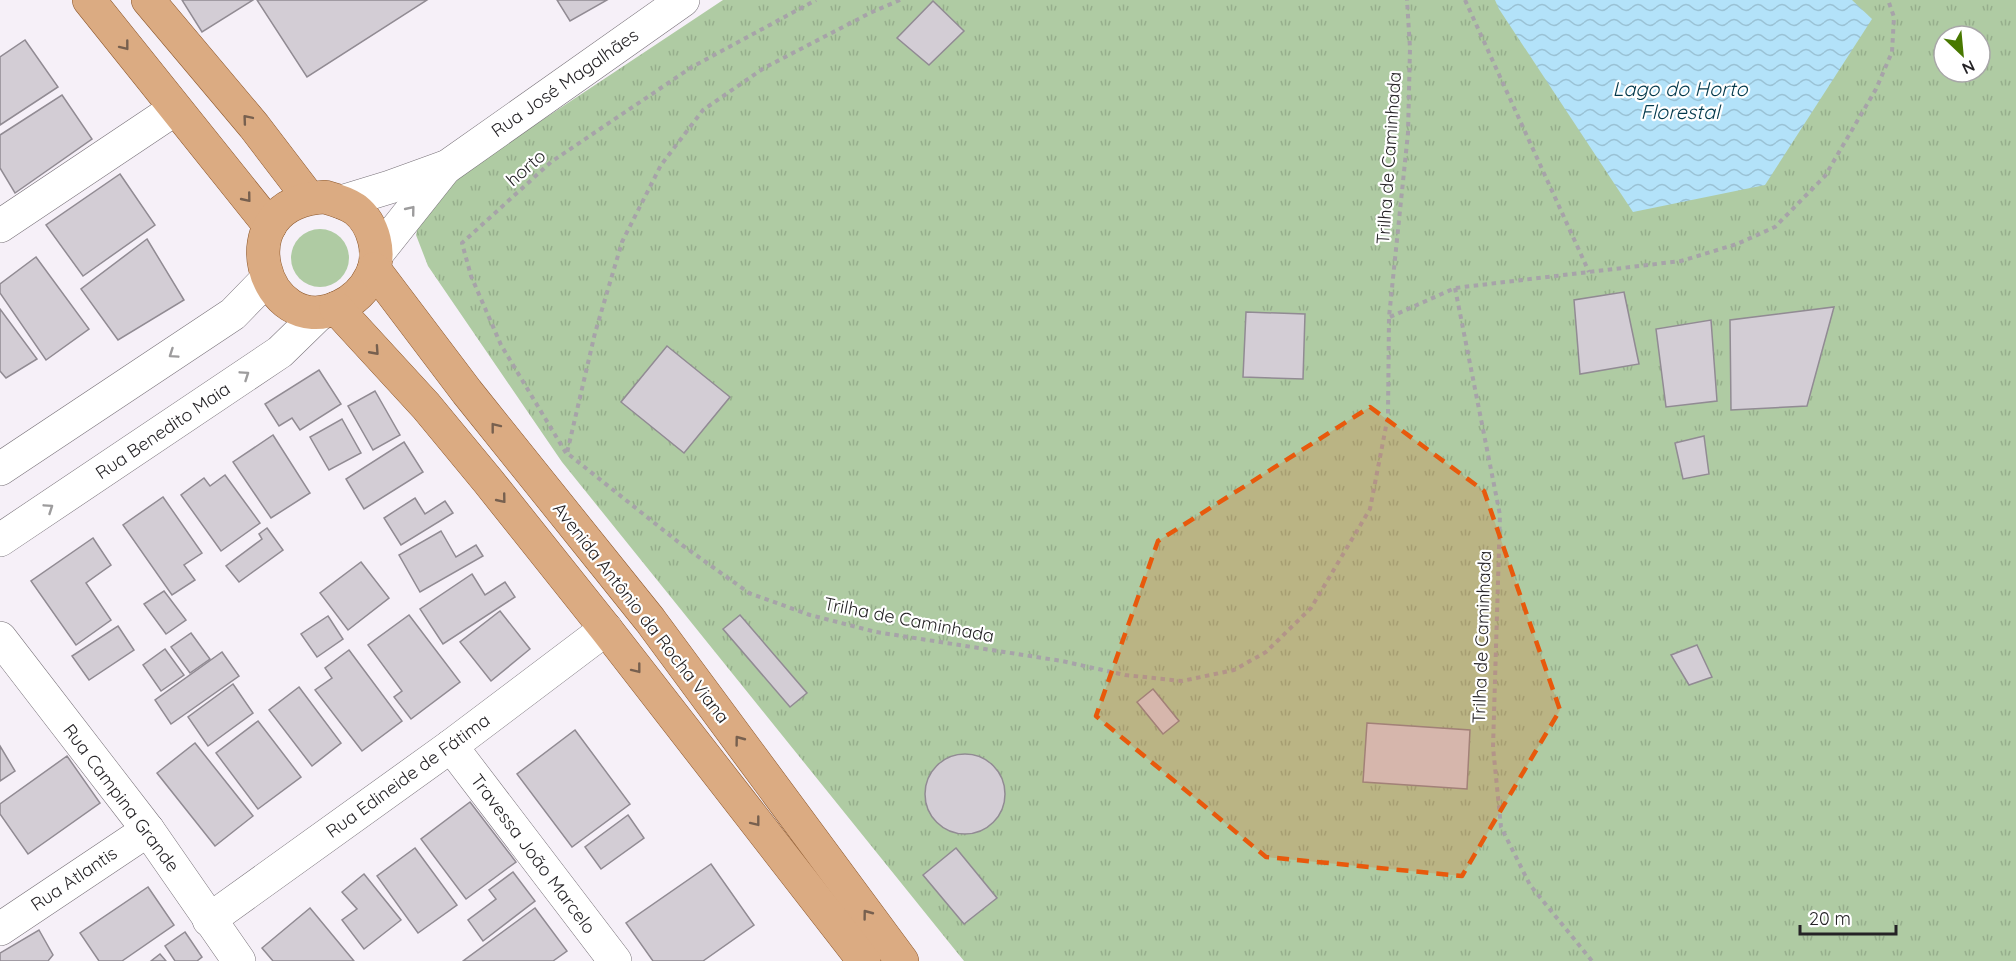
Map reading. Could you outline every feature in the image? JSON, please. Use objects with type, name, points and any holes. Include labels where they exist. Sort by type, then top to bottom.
[{"type":"main road","points":[[89,0],[270,226]]},
{"type":"main road","points":[[148,0],[254,126],[309,198]]},
{"type":"main road","points":[[325,197],[341,201],[356,210],[367,223],[374,238],[375,262],[366,286],[353,300],[328,310],[299,310],[281,297],[267,279],[262,261],[264,243],[270,226],[280,213],[293,204],[309,198],[325,197]]},
{"type":"main road","name":"Avenida Antônio da Rocha Viana","points":[[375,262],[467,392],[650,620],[902,961]]},
{"type":"main road","name":"Avenida Antônio da Rocha Viana","points":[[328,310],[426,406],[606,629],[864,961]]},
{"type":"street","name":"Rua José Magalhães","points":[[341,201],[390,187],[448,166],[682,0]]},
{"type":"street","points":[[0,226],[175,109]]},
{"type":"street","name":"Rua José Magalhães","points":[[375,262],[448,166]]},
{"type":"street","points":[[0,469],[233,314],[267,279]]},
{"type":"street","name":"Rua Benedito Maia","points":[[0,540],[280,352],[328,310]]},
{"type":"street","name":"Rua Edineide de Fátima","points":[[209,920],[451,746],[606,629]]},
{"type":"street","name":"Rua Campina Grande","points":[[0,638],[148,830],[239,961]]},
{"type":"street","name":"Travessa João Marcelo","points":[[451,746],[615,961]]},
{"type":"street","name":"Rua Atlantis","points":[[0,929],[148,830]]},
{"type":"path","name":"horto","points":[[567,453],[501,345],[471,276],[462,243],[560,156],[692,67],[816,0]]},
{"type":"path","points":[[567,453],[595,333],[622,242],[661,165],[703,110],[764,68],[900,0]]},
{"type":"path","name":"Trilha de Caminhada","points":[[567,453],[682,545],[749,593],[810,615],[876,632],[1062,661],[1125,675],[1182,681],[1234,670],[1266,652],[1311,608],[1370,508],[1388,416],[1389,317],[1408,133],[1410,48],[1407,0]]},
{"type":"path","points":[[1464,0],[1589,272]]},
{"type":"path","points":[[1389,317],[1455,288],[1681,261],[1737,244],[1775,226],[1825,176],[1876,89],[1892,52],[1894,17],[1888,0]]},
{"type":"path","name":"Trilha de Caminhada","points":[[1455,288],[1500,515],[1492,747],[1501,826],[1530,885],[1592,961]]},
{"type":"highlighted area","points":[[1370,407],[1484,491],[1560,710],[1462,876],[1266,857],[1096,716],[1158,541]]},
{"type":"green space","points":[[723,0],[2016,0],[2016,961],[964,961],[562,462],[428,266],[416,235],[423,205],[473,166]]},
{"type":"green space","points":[[320,229],[331,231],[344,242],[349,258],[347,269],[336,282],[320,287],[309,285],[296,274],[291,258],[293,247],[304,234]]},
{"type":"water","name":"Lago do Horto Florestal","points":[[1495,0],[1852,0],[1872,19],[1765,185],[1633,212]]},
{"type":"building","points":[[182,0],[253,0],[202,32]]},
{"type":"building","points":[[257,0],[427,0],[307,77]]},
{"type":"building","points":[[557,0],[607,0],[570,21]]},
{"type":"building","points":[[933,1],[964,31],[929,65],[897,38]]},
{"type":"building","points":[[25,40],[58,87],[0,125],[0,57]]},
{"type":"building","points":[[62,95],[92,139],[15,193],[0,168],[0,135]]},
{"type":"building","points":[[120,174],[155,225],[83,276],[46,225]]},
{"type":"building","points":[[147,239],[184,300],[118,340],[81,289]]},
{"type":"building","points":[[36,257],[89,329],[46,360],[0,293],[0,284]]},
{"type":"building","points":[[1624,292],[1639,364],[1580,374],[1574,300]]},
{"type":"building","points":[[1834,307],[1807,406],[1731,410],[1730,320]]},
{"type":"building","points":[[0,309],[37,359],[6,378],[0,371]]},
{"type":"building","points":[[1246,312],[1305,314],[1303,379],[1243,377]]},
{"type":"building","points":[[1711,320],[1717,401],[1666,407],[1656,329]]},
{"type":"building","points":[[667,346],[730,397],[684,453],[621,402]]},
{"type":"building","points":[[319,370],[341,404],[300,430],[292,418],[279,426],[265,404]]},
{"type":"building","points":[[375,391],[400,435],[373,450],[348,406]]},
{"type":"building","points":[[342,419],[361,453],[329,470],[310,437]]},
{"type":"building","points":[[273,435],[310,493],[271,518],[233,462]]},
{"type":"building","points":[[1704,436],[1709,474],[1683,479],[1675,443]]},
{"type":"building","points":[[404,442],[423,472],[364,509],[346,479]]},
{"type":"building","points":[[225,475],[260,523],[221,551],[181,495],[204,478],[210,486]]},
{"type":"building","points":[[163,497],[202,553],[184,565],[195,580],[172,595],[123,525]]},
{"type":"building","points":[[415,498],[425,514],[445,501],[453,513],[401,545],[384,518]]},
{"type":"building","points":[[267,528],[283,550],[239,582],[226,566],[262,539],[259,534]]},
{"type":"building","points":[[441,531],[456,557],[476,545],[483,556],[420,592],[399,555]]},
{"type":"building","points":[[93,538],[111,565],[86,583],[111,620],[76,645],[31,581]]},
{"type":"building","points":[[361,562],[389,598],[348,630],[320,593]]},
{"type":"building","points":[[472,574],[485,595],[505,582],[515,597],[443,644],[420,609]]},
{"type":"building","points":[[164,591],[186,620],[166,634],[144,604]]},
{"type":"building","points":[[500,611],[530,649],[491,681],[460,642]]},
{"type":"building","points":[[409,615],[460,682],[411,719],[394,697],[402,691],[368,645]]},
{"type":"building","points":[[740,615],[807,693],[790,707],[723,629]]},
{"type":"building","points":[[328,616],[343,639],[317,657],[301,634]]},
{"type":"building","points":[[118,626],[134,650],[89,680],[72,656]]},
{"type":"building","points":[[191,633],[210,659],[190,673],[171,647]]},
{"type":"building","points":[[1697,645],[1712,677],[1689,685],[1671,655]]},
{"type":"building","points":[[165,649],[184,675],[161,691],[143,665]]},
{"type":"building","points":[[349,650],[402,721],[362,751],[315,690],[332,678],[325,668]]},
{"type":"building","points":[[222,652],[239,676],[171,724],[155,700]]},
{"type":"building","points":[[233,684],[253,713],[208,746],[188,717]]},
{"type":"building","points":[[299,687],[341,743],[312,766],[269,710]]},
{"type":"building","points":[[1153,689],[1179,721],[1163,734],[1137,702]]},
{"type":"building","points":[[258,721],[301,777],[258,809],[216,753]]},
{"type":"building","points":[[1367,723],[1470,730],[1467,789],[1363,782]]},
{"type":"building","points":[[575,730],[630,804],[572,847],[517,774]]},
{"type":"building","points":[[195,743],[253,816],[215,846],[157,773]]},
{"type":"building","points":[[0,746],[15,771],[0,781]]},
{"type":"building","points":[[965,754],[980,757],[993,766],[1002,779],[1005,794],[1002,809],[993,822],[980,831],[965,834],[950,831],[937,822],[928,809],[925,794],[928,779],[937,766],[950,757]]},
{"type":"building","points":[[67,756],[100,803],[28,854],[0,814],[0,804]]},
{"type":"building","points":[[470,802],[516,862],[466,899],[421,839]]},
{"type":"building","points":[[628,815],[644,838],[601,869],[585,847]]},
{"type":"building","points":[[415,848],[457,905],[418,933],[377,876]]},
{"type":"building","points":[[956,848],[997,898],[964,924],[923,875]]},
{"type":"building","points":[[711,864],[754,925],[703,961],[653,961],[626,923]]},
{"type":"building","points":[[513,872],[535,901],[483,941],[468,920],[496,899],[489,890]]},
{"type":"building","points":[[364,874],[401,920],[364,949],[342,920],[357,909],[342,892]]},
{"type":"building","points":[[148,887],[174,925],[122,961],[99,961],[80,933]]},
{"type":"building","points":[[310,908],[354,961],[273,961],[262,948]]},
{"type":"building","points":[[535,908],[567,951],[553,961],[463,961]]},
{"type":"building","points":[[39,930],[53,955],[48,961],[0,961],[0,953]]},
{"type":"building","points":[[185,932],[202,957],[197,961],[175,961],[165,946]]},
{"type":"building","points":[[160,954],[166,961],[151,961]]}]
